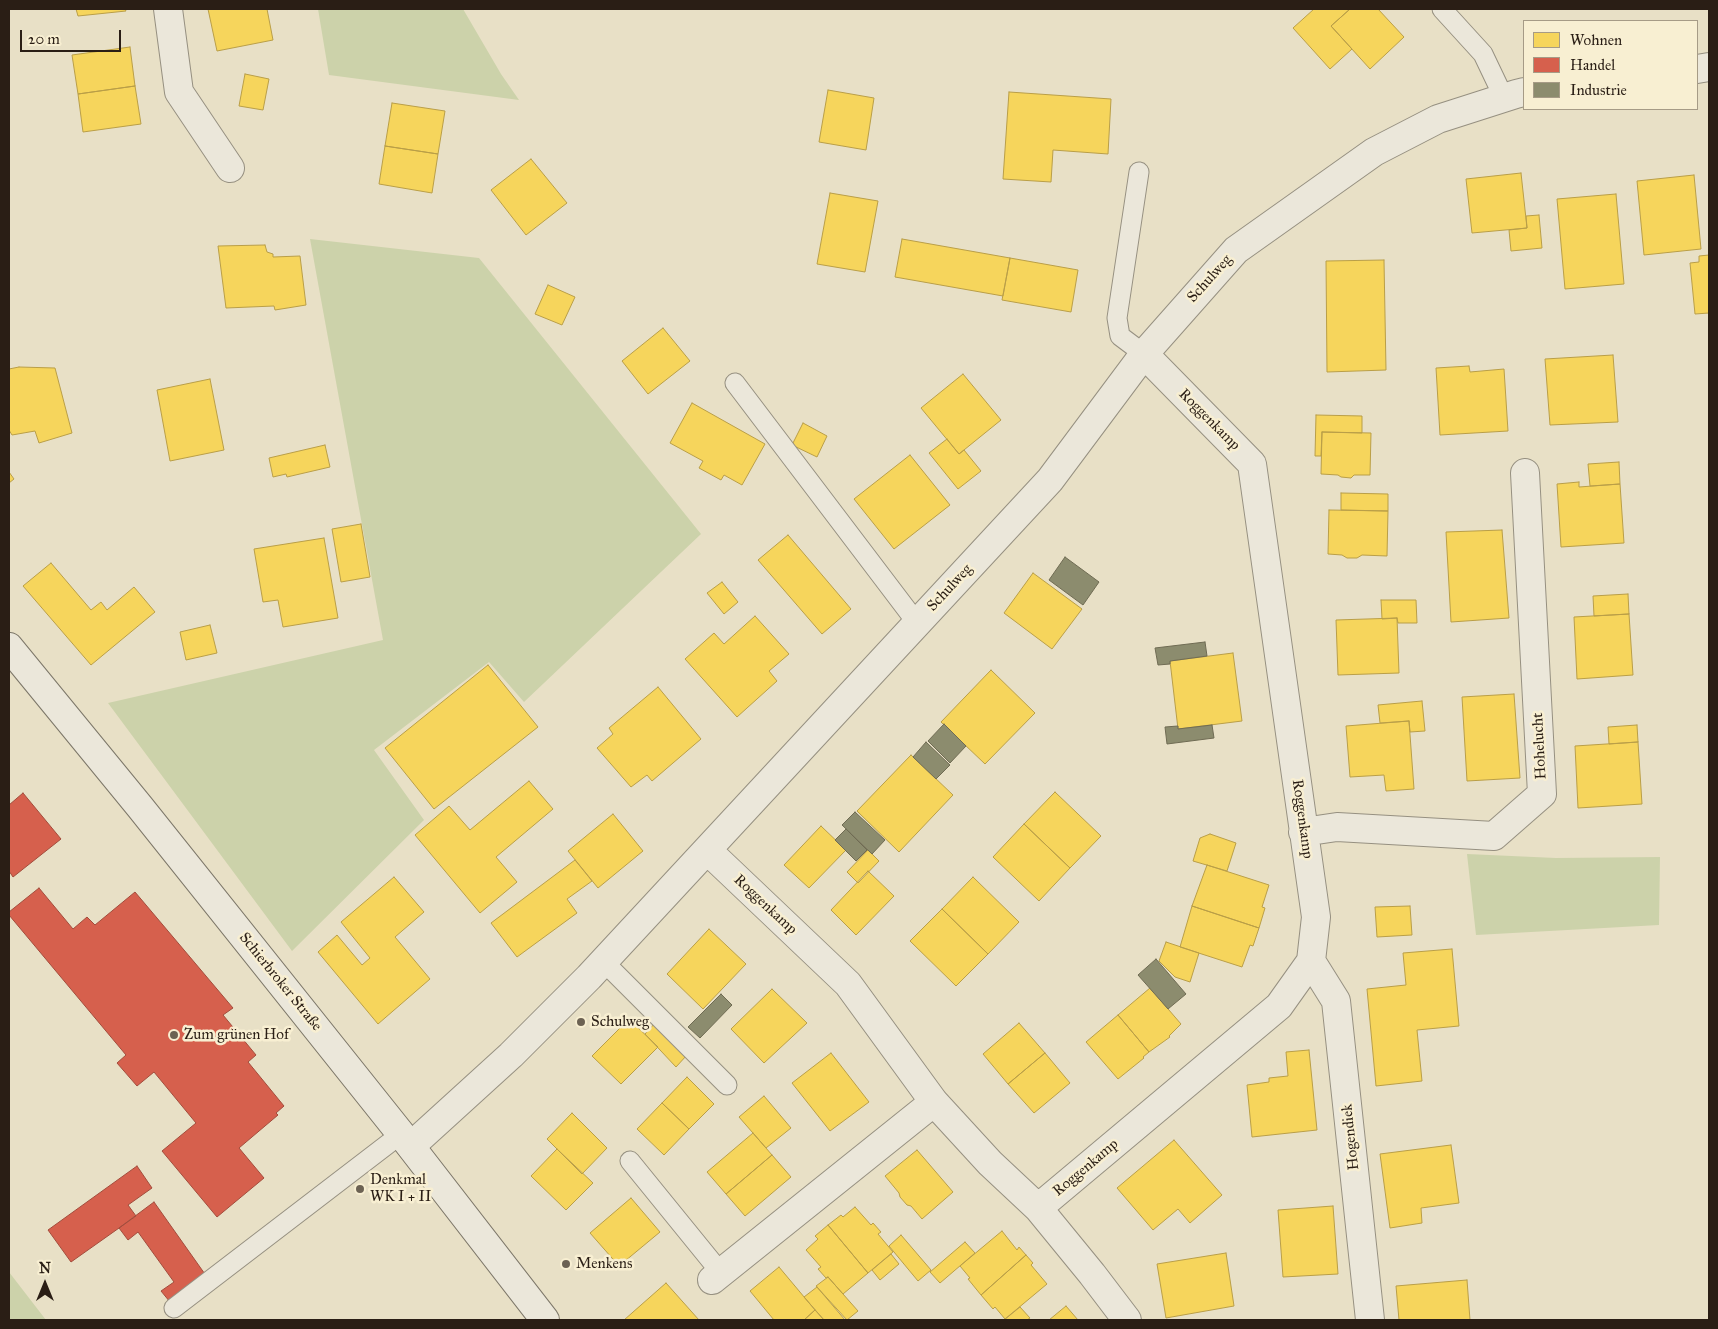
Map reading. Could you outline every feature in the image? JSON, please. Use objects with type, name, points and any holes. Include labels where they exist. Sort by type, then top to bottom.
[{"type":"street","points":[[168,9],[179,92],[230,168]]},
{"type":"street","name":"Schulweg","points":[[406,1140],[511,1055],[603,961],[707,850],[1050,480],[1144,354],[1236,250],[1374,152],[1438,119],[1514,95]]},
{"type":"street","name":"Roggenkamp","points":[[1038,1208],[1279,1006],[1311,961],[1316,918],[1252,464],[1144,354]]},
{"type":"street","name":"Hohelucht","points":[[1304,832],[1337,828],[1494,836],[1542,794],[1526,473]]},
{"type":"street","name":"Schierbroker Straße","points":[[9,648],[140,807],[406,1140],[545,1320]]},
{"type":"street","name":"Roggenkamp","points":[[707,850],[848,984],[934,1102],[990,1163],[1038,1208],[1127,1320]]},
{"type":"street","name":"Hogendiek","points":[[1311,961],[1336,1001],[1370,1320]]},
{"type":"street","points":[[716,1276],[934,1102]]},
{"type":"lane","points":[[1442,9],[1483,54],[1514,95]]},
{"type":"lane","points":[[1139,172],[1117,318],[1120,336],[1144,354]]},
{"type":"lane","points":[[736,383],[918,623]]},
{"type":"lane","points":[[603,961],[727,1085]]},
{"type":"lane","points":[[174,1308],[406,1140]]},
{"type":"lane","points":[[630,1161],[716,1276]]},
{"type":"green space","points":[[318,9],[463,9],[501,74],[519,100],[329,75]]},
{"type":"green space","points":[[310,239],[479,258],[701,534],[524,702],[489,662],[374,750],[424,820],[292,951],[108,703],[383,640]]},
{"type":"green space","points":[[1467,854],[1556,858],[1660,857],[1659,925],[1476,935]]},
{"type":"green space","points":[[9,1272],[46,1320],[9,1320]]},
{"type":"building: Wohnen","points":[[76,9],[125,9],[126,11],[78,16]]},
{"type":"building: Wohnen","points":[[208,9],[267,9],[273,40],[217,51]]},
{"type":"building: Wohnen","points":[[1314,9],[1350,9],[1331,26],[1352,49],[1330,69],[1293,28]]},
{"type":"building: Wohnen","points":[[1350,9],[1378,9],[1404,37],[1370,69],[1331,26]]},
{"type":"building: Wohnen","points":[[130,47],[135,86],[78,94],[72,55]]},
{"type":"building: Wohnen","points":[[245,74],[269,79],[263,110],[239,106]]},
{"type":"building: Wohnen","points":[[135,86],[141,124],[83,132],[78,94]]},
{"type":"building: Wohnen","points":[[828,90],[874,98],[866,150],[819,142]]},
{"type":"building: Wohnen","points":[[1009,92],[1111,99],[1108,154],[1053,150],[1051,182],[1003,179]]},
{"type":"building: Wohnen","points":[[392,103],[445,111],[438,154],[385,146]]},
{"type":"building: Wohnen","points":[[385,146],[438,154],[432,193],[379,184]]},
{"type":"building: Wohnen","points":[[531,159],[567,203],[526,235],[491,190]]},
{"type":"building: Wohnen","points":[[1521,173],[1527,228],[1472,233],[1466,179]]},
{"type":"building: Wohnen","points":[[1694,175],[1701,249],[1644,255],[1637,181]]},
{"type":"building: Wohnen","points":[[830,193],[878,201],[865,272],[817,264]]},
{"type":"building: Wohnen","points":[[1616,194],[1624,284],[1565,289],[1557,199]]},
{"type":"building: Wohnen","points":[[1539,215],[1542,248],[1511,251],[1509,230],[1527,228],[1526,216]]},
{"type":"building: Wohnen","points":[[902,239],[1010,258],[1003,296],[895,277]]},
{"type":"building: Wohnen","points":[[265,245],[267,252],[273,254],[273,257],[300,256],[306,305],[275,310],[274,306],[226,308],[218,246]]},
{"type":"building: Wohnen","points":[[1709,255],[1709,313],[1695,314],[1690,263],[1699,262],[1699,256]]},
{"type":"building: Wohnen","points":[[1010,258],[1078,270],[1071,312],[1002,300]]},
{"type":"building: Wohnen","points":[[1384,260],[1386,370],[1327,372],[1326,261]]},
{"type":"building: Wohnen","points":[[548,285],[575,297],[562,325],[535,314]]},
{"type":"building: Wohnen","points":[[663,328],[690,361],[648,394],[622,361]]},
{"type":"building: Wohnen","points":[[1613,355],[1618,422],[1550,425],[1545,359]]},
{"type":"building: Wohnen","points":[[1469,366],[1470,372],[1504,369],[1508,431],[1440,435],[1436,368]]},
{"type":"building: Wohnen","points":[[19,367],[55,368],[72,433],[39,443],[35,431],[12,435],[9,430],[9,369]]},
{"type":"building: Wohnen","points":[[963,374],[1001,420],[959,454],[921,408]]},
{"type":"building: Wohnen","points":[[210,379],[224,450],[170,461],[157,390]]},
{"type":"building: Wohnen","points":[[692,403],[765,444],[742,485],[724,475],[721,480],[699,468],[703,461],[670,443]]},
{"type":"building: Wohnen","points":[[1316,415],[1362,416],[1362,433],[1322,432],[1321,456],[1315,456]]},
{"type":"building: Wohnen","points":[[803,423],[827,436],[817,457],[792,445]]},
{"type":"building: Wohnen","points":[[1322,432],[1371,433],[1370,475],[1354,475],[1351,478],[1321,474]]},
{"type":"building: Wohnen","points":[[947,439],[959,454],[964,450],[981,471],[958,489],[929,453]]},
{"type":"building: Wohnen","points":[[325,445],[330,467],[287,477],[286,474],[273,477],[269,458]]},
{"type":"building: Wohnen","points":[[910,455],[950,505],[894,549],[854,499]]},
{"type":"building: Wohnen","points":[[1619,462],[1620,484],[1590,486],[1588,464]]},
{"type":"building: Wohnen","points":[[9,472],[14,479],[9,483]]},
{"type":"building: Wohnen","points":[[1579,482],[1579,487],[1620,484],[1624,543],[1561,547],[1557,484]]},
{"type":"building: Wohnen","points":[[1341,493],[1388,494],[1388,511],[1341,510]]},
{"type":"building: Wohnen","points":[[1329,510],[1388,511],[1387,556],[1362,555],[1357,558],[1347,558],[1342,555],[1328,554]]},
{"type":"building: Wohnen","points":[[361,524],[370,577],[341,582],[332,529]]},
{"type":"building: Wohnen","points":[[1502,530],[1509,618],[1451,622],[1446,532]]},
{"type":"building: Wohnen","points":[[788,535],[851,609],[822,634],[758,560]]},
{"type":"building: Wohnen","points":[[324,538],[338,618],[283,627],[278,600],[263,602],[254,549]]},
{"type":"building: Wohnen","points":[[51,563],[91,610],[101,602],[107,610],[134,587],[155,612],[91,665],[23,586]]},
{"type":"building: Wohnen","points":[[1033,573],[1082,609],[1052,649],[1004,613]]},
{"type":"building: Wohnen","points":[[722,582],[738,602],[724,614],[707,593]]},
{"type":"building: Wohnen","points":[[1628,594],[1629,614],[1594,616],[1593,596]]},
{"type":"building: Wohnen","points":[[1381,600],[1416,600],[1417,623],[1398,623],[1397,618],[1382,619]]},
{"type":"building: Wohnen","points":[[1629,614],[1633,675],[1577,679],[1574,617]]},
{"type":"building: Wohnen","points":[[755,616],[789,654],[769,671],[777,681],[737,717],[685,659],[714,633],[724,644]]},
{"type":"building: Wohnen","points":[[1397,618],[1399,673],[1338,675],[1336,620]]},
{"type":"building: Wohnen","points":[[210,625],[217,653],[186,660],[180,632]]},
{"type":"building: Wohnen","points":[[1233,653],[1242,721],[1178,729],[1170,661]]},
{"type":"building: Wohnen","points":[[488,665],[538,727],[434,809],[385,748]]},
{"type":"building: Wohnen","points":[[991,670],[1035,713],[985,764],[941,722]]},
{"type":"building: Wohnen","points":[[658,687],[701,739],[652,781],[647,775],[631,787],[597,748],[613,734],[609,728]]},
{"type":"building: Wohnen","points":[[1514,694],[1520,778],[1467,781],[1462,697]]},
{"type":"building: Wohnen","points":[[1422,701],[1425,731],[1410,732],[1409,721],[1380,723],[1378,705]]},
{"type":"building: Wohnen","points":[[1409,721],[1414,789],[1386,791],[1384,775],[1350,777],[1346,726]]},
{"type":"building: Wohnen","points":[[1637,725],[1638,742],[1609,744],[1608,727]]},
{"type":"building: Wohnen","points":[[1638,742],[1642,804],[1578,808],[1575,746]]},
{"type":"building: Wohnen","points":[[911,755],[953,795],[899,852],[857,811]]},
{"type":"building: Wohnen","points":[[529,781],[553,809],[496,857],[517,882],[480,913],[415,835],[449,806],[470,830]]},
{"type":"building: Wohnen","points":[[1055,792],[1101,836],[1070,868],[1024,824]]},
{"type":"building: Wohnen","points":[[613,814],[643,851],[598,888],[568,851]]},
{"type":"building: Wohnen","points":[[1024,824],[1070,868],[1039,901],[993,857]]},
{"type":"building: Wohnen","points":[[821,826],[846,850],[809,888],[784,865]]},
{"type":"building: Wohnen","points":[[1210,834],[1236,843],[1227,871],[1193,861],[1200,838]]},
{"type":"building: Wohnen","points":[[868,850],[879,861],[858,883],[847,872]]},
{"type":"building: Wohnen","points":[[575,860],[592,881],[567,899],[577,913],[517,957],[491,923]]},
{"type":"building: Wohnen","points":[[1207,865],[1269,885],[1262,907],[1265,908],[1259,928],[1192,906]]},
{"type":"building: Wohnen","points":[[868,871],[894,896],[856,935],[831,910]]},
{"type":"building: Wohnen","points":[[394,877],[424,912],[395,937],[430,979],[378,1024],[318,952],[337,935],[362,965],[370,958],[341,922]]},
{"type":"building: Wohnen","points":[[973,877],[1019,922],[988,954],[942,909]]},
{"type":"building: Wohnen","points":[[1192,906],[1259,928],[1253,946],[1250,945],[1242,967],[1180,947]]},
{"type":"building: Wohnen","points":[[1410,906],[1412,935],[1377,937],[1375,907]]},
{"type":"building: Wohnen","points":[[942,909],[988,954],[956,986],[910,941]]},
{"type":"building: Wohnen","points":[[709,929],[746,964],[703,1009],[667,974]]},
{"type":"building: Wohnen","points":[[1166,942],[1199,953],[1190,982],[1175,977],[1159,961]]},
{"type":"building: Wohnen","points":[[1452,949],[1459,1026],[1417,1030],[1422,1081],[1376,1086],[1367,989],[1406,985],[1403,953]]},
{"type":"building: Wohnen","points":[[1150,988],[1181,1024],[1170,1037],[1149,1052],[1118,1015]]},
{"type":"building: Wohnen","points":[[772,989],[807,1023],[764,1063],[731,1029]]},
{"type":"building: Wohnen","points":[[1118,1015],[1149,1052],[1118,1079],[1086,1042]]},
{"type":"building: Wohnen","points":[[629,1019],[658,1047],[621,1084],[592,1056]]},
{"type":"building: Wohnen","points":[[655,1023],[687,1055],[676,1067],[645,1034]]},
{"type":"building: Wohnen","points":[[1019,1023],[1045,1053],[1008,1084],[983,1054]]},
{"type":"building: Wohnen","points":[[1309,1050],[1317,1130],[1252,1137],[1247,1085],[1269,1082],[1269,1078],[1288,1076],[1286,1052]]},
{"type":"building: Wohnen","points":[[831,1053],[869,1102],[830,1131],[792,1083]]},
{"type":"building: Wohnen","points":[[1045,1053],[1070,1083],[1034,1113],[1008,1084]]},
{"type":"building: Wohnen","points":[[687,1077],[714,1104],[689,1129],[662,1103]]},
{"type":"building: Wohnen","points":[[764,1096],[791,1128],[766,1148],[739,1117]]},
{"type":"building: Wohnen","points":[[662,1103],[689,1129],[664,1155],[637,1129]]},
{"type":"building: Wohnen","points":[[572,1113],[607,1148],[582,1174],[547,1139]]},
{"type":"building: Wohnen","points":[[753,1133],[772,1155],[726,1194],[707,1172]]},
{"type":"building: Wohnen","points":[[1174,1140],[1222,1195],[1190,1223],[1178,1209],[1153,1230],[1117,1188]]},
{"type":"building: Wohnen","points":[[1451,1145],[1459,1203],[1421,1208],[1422,1223],[1390,1228],[1380,1154]]},
{"type":"building: Wohnen","points":[[557,1149],[593,1183],[566,1210],[531,1176]]},
{"type":"building: Wohnen","points":[[917,1150],[953,1192],[922,1219],[900,1197],[899,1193],[885,1176]]},
{"type":"building: Wohnen","points":[[772,1155],[791,1177],[745,1216],[726,1194]]},
{"type":"building: Wohnen","points":[[631,1198],[660,1232],[619,1266],[590,1233]]},
{"type":"building: Wohnen","points":[[1333,1206],[1338,1274],[1283,1277],[1278,1210]]},
{"type":"building: Wohnen","points":[[855,1207],[871,1225],[873,1223],[881,1232],[878,1234],[893,1252],[868,1273],[828,1225],[841,1215],[843,1217]]},
{"type":"building: Wohnen","points":[[828,1225],[868,1273],[843,1294],[818,1269],[821,1267],[806,1250],[818,1239],[815,1236]]},
{"type":"building: Wohnen","points":[[1002,1231],[1017,1250],[1019,1247],[1026,1255],[981,1295],[960,1266]]},
{"type":"building: Wohnen","points":[[901,1235],[931,1270],[918,1281],[889,1246]]},
{"type":"building: Wohnen","points":[[965,1242],[975,1253],[940,1283],[930,1272]]},
{"type":"building: Wohnen","points":[[1226,1253],[1234,1306],[1166,1318],[1157,1264]]},
{"type":"building: Wohnen","points":[[891,1254],[899,1264],[880,1280],[872,1270]]},
{"type":"building: Wohnen","points":[[1026,1255],[1033,1263],[1031,1265],[1047,1284],[1005,1319],[981,1295]]},
{"type":"building: Wohnen","points":[[779,1267],[815,1310],[804,1320],[774,1320],[750,1291]]},
{"type":"building: Wohnen","points":[[828,1277],[858,1311],[847,1320],[816,1286]]},
{"type":"building: Wohnen","points":[[1467,1280],[1470,1320],[1399,1320],[1396,1286]]},
{"type":"building: Wohnen","points":[[666,1283],[699,1320],[624,1320]]},
{"type":"building: Wohnen","points":[[817,1287],[845,1320],[824,1320],[804,1297]]},
{"type":"building: Wohnen","points":[[1066,1306],[1078,1320],[1049,1320]]},
{"type":"building: Wohnen","points":[[1020,1307],[1030,1318],[1027,1320],[1004,1320]]},
{"type":"building: Wohnen","points":[[815,1310],[824,1320],[804,1320]]},
{"type":"building: Handel","points":[[23,793],[61,839],[13,877],[9,871],[9,805]]},
{"type":"building: Handel","name":"Zum grünen Hof","points":[[39,888],[73,929],[87,917],[95,925],[135,892],[233,1008],[223,1015],[256,1055],[248,1062],[284,1106],[276,1113],[278,1115],[239,1148],[264,1178],[217,1217],[162,1151],[196,1123],[154,1072],[137,1086],[117,1063],[126,1055],[9,915],[9,912]]},
{"type":"building: Handel","points":[[137,1166],[152,1188],[128,1205],[136,1216],[71,1262],[48,1230]]},
{"type":"building: Handel","points":[[154,1202],[207,1277],[170,1302],[161,1291],[174,1282],[138,1232],[128,1240],[119,1228]]},
{"type":"building: Industrie","points":[[1065,557],[1099,582],[1083,605],[1049,580]]},
{"type":"building: Industrie","points":[[1205,642],[1207,656],[1170,661],[1170,664],[1158,665],[1155,648]]},
{"type":"building: Industrie","points":[[944,724],[966,746],[950,763],[928,741]]},
{"type":"building: Industrie","points":[[1212,725],[1214,738],[1167,744],[1165,727],[1178,726],[1178,729]]},
{"type":"building: Industrie","points":[[926,742],[950,765],[936,779],[913,757]]},
{"type":"building: Industrie","points":[[855,812],[885,840],[872,854],[842,825]]},
{"type":"building: Industrie","points":[[846,829],[867,850],[856,861],[835,840]]},
{"type":"building: Industrie","points":[[1156,959],[1186,994],[1168,1009],[1138,975]]},
{"type":"building: Industrie","points":[[721,994],[732,1005],[700,1038],[688,1027]]},
{"type":"place","name":"Schulweg","points":[[581,1022]]},
{"type":"place","name":"Zum grünen Hof","points":[[174,1035]]},
{"type":"place","name":"Denkmal WK I + II","points":[[360,1189]]},
{"type":"place","name":"Menkens","points":[[566,1264]]}]
